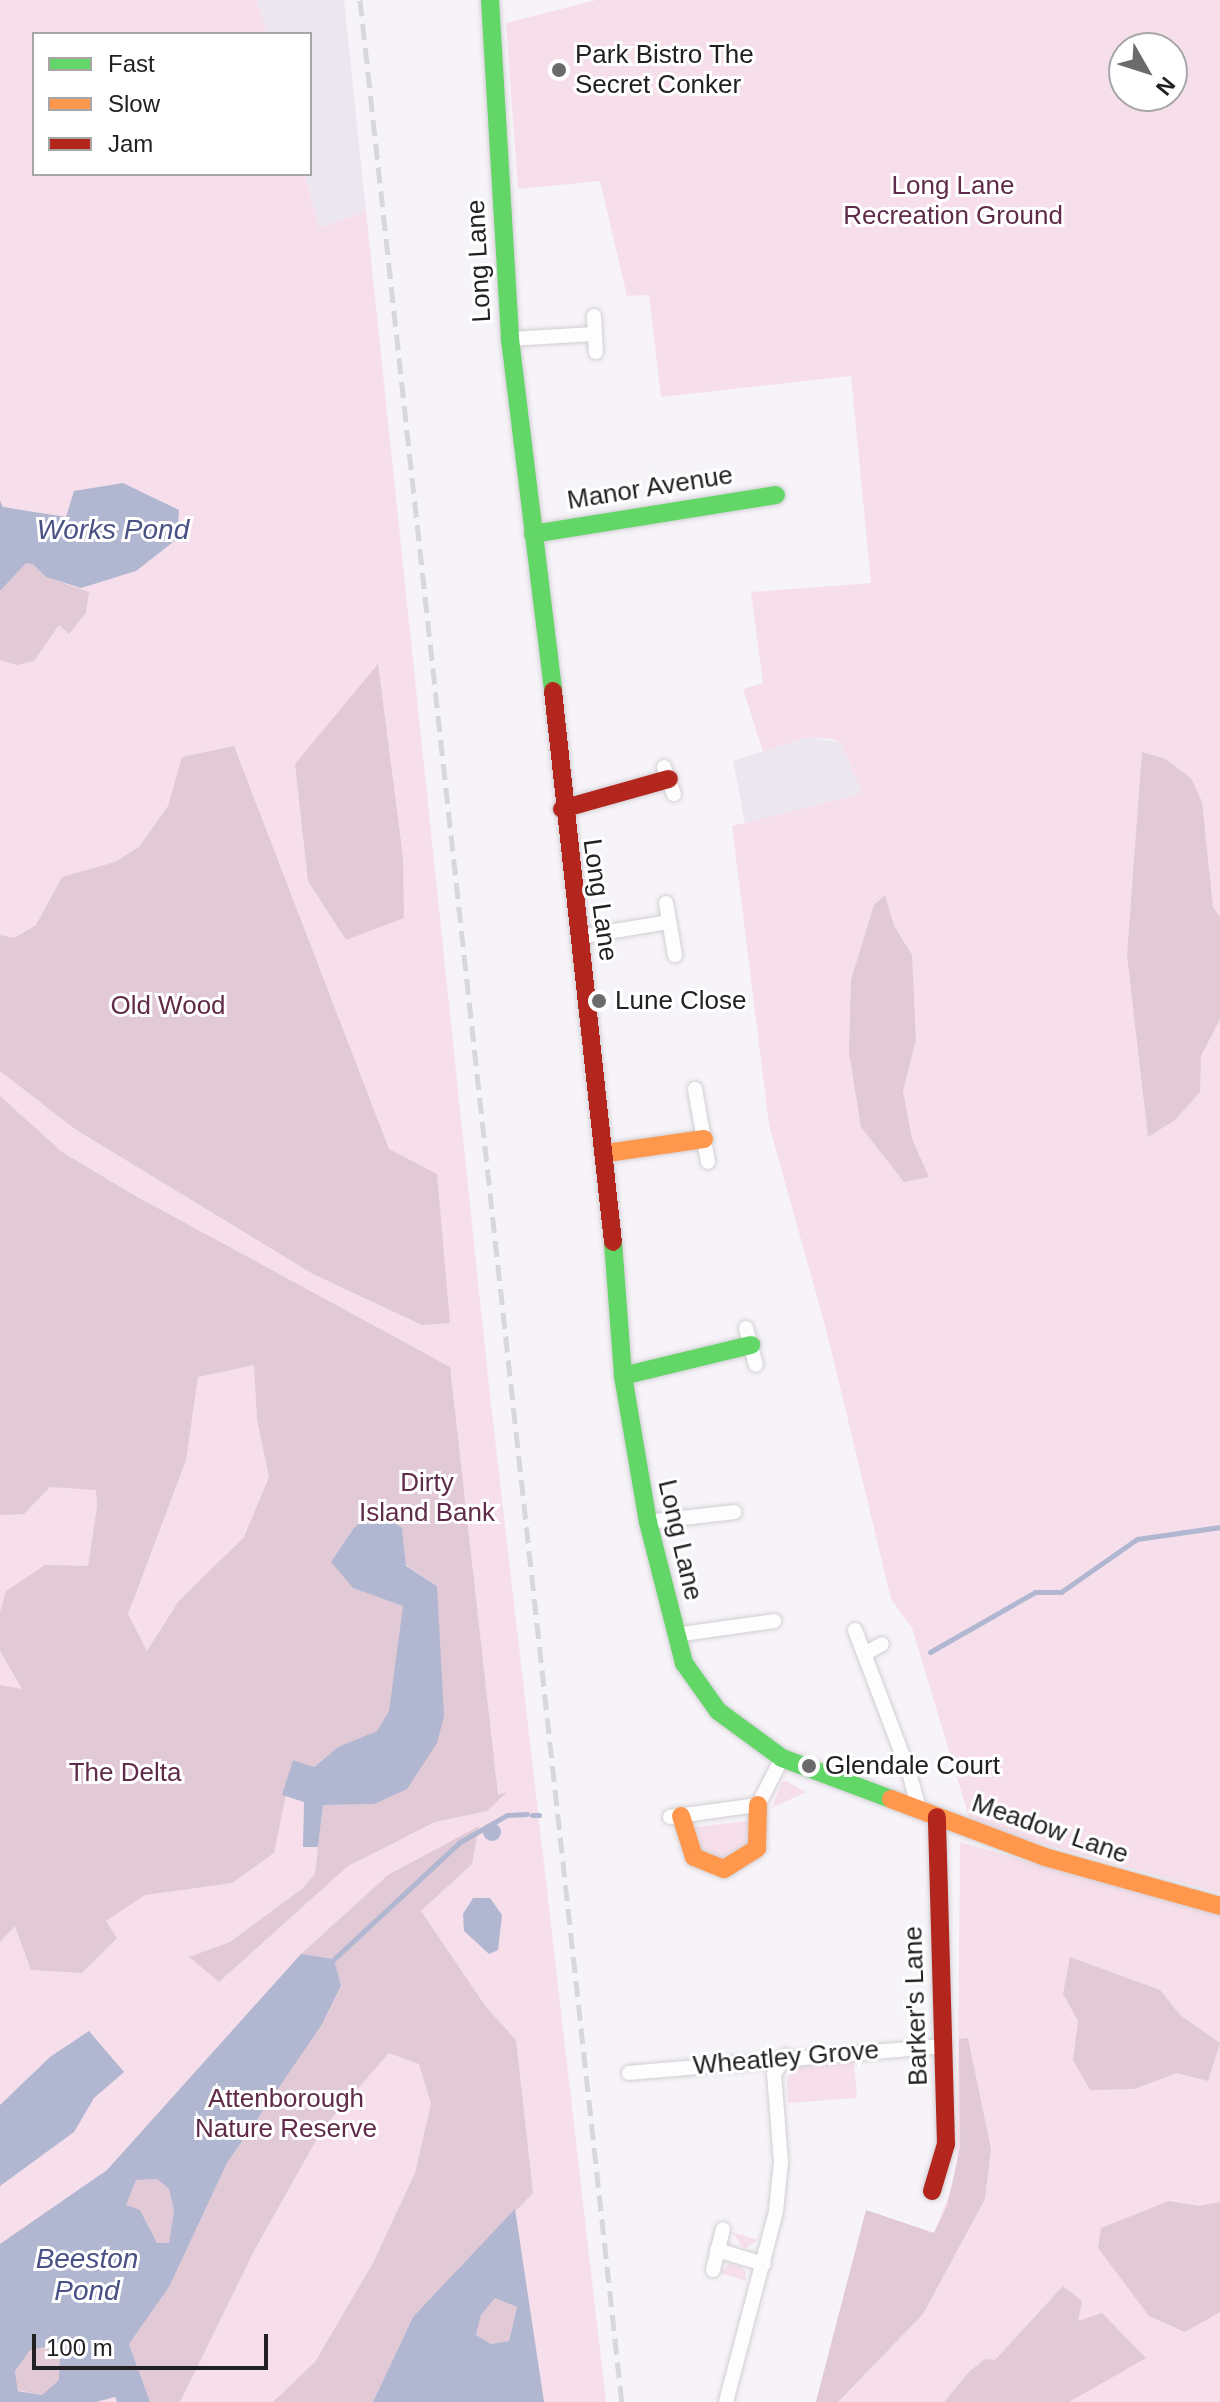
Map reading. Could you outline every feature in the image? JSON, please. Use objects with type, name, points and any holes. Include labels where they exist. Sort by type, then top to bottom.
[{"type":"street","name":"Long Lane","points":[[490,0],[510,339],[533,534],[547,620],[562,809],[607,1153],[623,1376],[648,1522],[675,1635],[703,1697],[782,1758]]},
{"type":"street","points":[[594,316],[596,352]]},
{"type":"street","points":[[510,339],[595,334]]},
{"type":"street","name":"Manor Avenue","points":[[533,534],[776,495]]},
{"type":"street","points":[[562,809],[669,780]]},
{"type":"street","points":[[666,903],[675,955]]},
{"type":"street","points":[[578,937],[669,922]]},
{"type":"street","points":[[695,1089],[708,1162]]},
{"type":"street","points":[[607,1153],[704,1139]]},
{"type":"street","points":[[623,1376],[748,1337],[756,1365]]},
{"type":"street","points":[[648,1522],[734,1512]]},
{"type":"street","points":[[675,1635],[774,1621]]},
{"type":"street","points":[[855,1630],[866,1653],[919,1810]]},
{"type":"street","points":[[866,1653],[882,1644]]},
{"type":"street","points":[[758,1805],[675,1816],[694,1857],[724,1869],[757,1848],[758,1805],[782,1758]]},
{"type":"street","name":"Meadow Lane","points":[[782,1758],[937,1817],[1141,1888],[1220,1906]]},
{"type":"street","name":"Barker's Lane","points":[[932,2191],[946,2144],[937,1817]]},
{"type":"street","name":"Wheatley Grove","points":[[629,2073],[786,2056],[943,2046]]},
{"type":"street","points":[[726,2402],[764,2264],[781,2176],[774,2074],[786,2056]]},
{"type":"street","points":[[713,2270],[723,2229]]},
{"type":"street","points":[[717,2250],[764,2264]]},
{"type":"shaded area","points":[[257,0],[344,0],[366,211],[319,228],[306,176],[312,176],[312,32],[266,32]]},
{"type":"shaded area","points":[[810,737],[841,743],[862,793],[745,823],[733,761]]},
{"type":"green space","name":"Attenborough Nature Reserve","points":[[0,0],[257,0],[266,32],[32,32],[32,176],[306,176],[319,228],[366,211],[489,1386],[606,2402],[0,2402]]},
{"type":"green space","name":"Long Lane Recreation Ground","points":[[596,0],[1220,0],[1220,1893],[971,1824],[912,1628],[891,1599],[827,1333],[769,1125],[732,826],[862,793],[841,743],[832,739],[809,737],[763,752],[743,689],[763,683],[751,592],[871,583],[851,376],[661,397],[649,295],[627,296],[600,181],[518,189],[506,23]]},
{"type":"green space","points":[[25,563],[33,563],[46,577],[89,592],[86,613],[69,634],[59,625],[34,661],[17,665],[0,660],[0,591]]},
{"type":"green space","points":[[378,664],[403,857],[404,918],[346,940],[308,881],[295,764]]},
{"type":"green space","name":"Old Wood","points":[[234,746],[389,1149],[437,1174],[450,1323],[422,1325],[313,1274],[75,1129],[0,1071],[0,935],[14,938],[36,925],[62,877],[115,862],[139,847],[168,806],[182,757]]},
{"type":"green space","points":[[1142,752],[1165,759],[1191,778],[1202,802],[1213,907],[1220,917],[1220,1019],[1201,1056],[1200,1092],[1175,1120],[1148,1137],[1127,955]]},
{"type":"green space","points":[[885,895],[894,926],[912,955],[916,1040],[903,1091],[912,1139],[929,1177],[904,1182],[861,1127],[849,1052],[851,980],[874,905]]},
{"type":"green space","name":"The Delta","points":[[0,1096],[62,1152],[132,1194],[450,1367],[498,1795],[507,1792],[487,1811],[435,1822],[348,1866],[219,1982],[189,1957],[230,1942],[303,1888],[315,1874],[323,1805],[374,1804],[437,1743],[437,1586],[406,1565],[402,1528],[353,1588],[404,1606],[389,1711],[377,1731],[338,1747],[313,1767],[293,1760],[274,1853],[232,1883],[145,1895],[106,1921],[117,1938],[82,1973],[31,1970],[15,1926],[0,1942],[0,1685],[22,1689],[0,1651],[0,1612],[6,1591],[45,1565],[88,1566],[97,1507],[96,1490],[50,1487],[24,1514],[0,1515]],"holes":[[[254,1365],[257,1419],[269,1477],[244,1537],[178,1602],[147,1651],[128,1614],[186,1460],[198,1377]]]},
{"type":"green space","points":[[786,1781],[806,1792],[772,1808],[781,1783]]},
{"type":"green space","points":[[752,1820],[754,1839],[728,1860],[705,1859],[689,1828]]},
{"type":"green space","points":[[479,1826],[472,1864],[421,1911],[486,2007],[516,2040],[533,2193],[413,2317],[373,2402],[273,2402],[315,2362],[373,2263],[415,2173],[431,2104],[419,2064],[389,2053],[323,2128],[255,2249],[180,2402],[150,2402],[129,2344],[169,2287],[227,2163],[321,2026],[341,1987],[334,1959],[301,1954],[388,1875]]},
{"type":"green space","points":[[960,1842],[1220,1916],[1220,2402],[816,2402],[866,2210],[934,2233],[957,2174]]},
{"type":"green space","points":[[1070,1957],[1160,1990],[1180,2015],[1220,2043],[1208,2081],[1177,2073],[1134,2089],[1090,2090],[1073,2060],[1078,2021],[1063,1994]]},
{"type":"green space","points":[[968,2038],[991,2149],[985,2199],[923,2314],[838,2402],[816,2402],[866,2210],[934,2233],[947,2206],[960,2148],[959,2039]]},
{"type":"green space","points":[[854,2062],[857,2098],[788,2103],[787,2078],[798,2066]]},
{"type":"green space","points":[[157,2179],[169,2189],[174,2211],[169,2243],[157,2243],[140,2210],[125,2206],[136,2180]]},
{"type":"green space","points":[[1169,2201],[1199,2206],[1220,2202],[1220,2312],[1185,2332],[1149,2316],[1098,2248],[1101,2228]]},
{"type":"green space","points":[[732,2232],[758,2240],[744,2249]]},
{"type":"green space","points":[[730,2263],[745,2269],[746,2281],[720,2273]]},
{"type":"green space","points":[[1063,2286],[1082,2301],[1078,2321],[1102,2313],[1146,2358],[1069,2402],[944,2402],[969,2372],[985,2359],[995,2360]]},
{"type":"green space","points":[[495,2298],[517,2307],[509,2341],[491,2344],[476,2336],[481,2315]]},
{"type":"green space","points":[[60,2343],[59,2380],[43,2395],[18,2390],[15,2370],[30,2349]]},
{"type":"water","name":"Works Pond","points":[[123,483],[179,510],[177,539],[136,571],[81,588],[46,577],[33,564],[26,563],[0,591],[0,501],[3,507],[66,517],[74,491]]},
{"type":"water","points":[[376,1510],[402,1528],[406,1566],[437,1586],[444,1716],[437,1743],[407,1789],[374,1804],[323,1805],[318,1847],[303,1847],[304,1802],[282,1795],[293,1760],[314,1767],[338,1747],[377,1731],[389,1711],[403,1606],[353,1588],[331,1562],[354,1528]]},
{"type":"water","points":[[488,1823],[496,1823],[501,1832],[499,1839],[488,1841],[483,1836],[483,1828]]},
{"type":"water","points":[[473,1898],[490,1898],[502,1915],[498,1950],[489,1954],[464,1931],[463,1914]]},
{"type":"water","name":"Beeston Pond","points":[[301,1954],[334,1959],[341,1986],[321,2026],[227,2163],[169,2287],[129,2344],[150,2402],[117,2402],[115,2397],[96,2402],[0,2402],[0,2244],[107,2170]],"holes":[[[157,2179],[169,2189],[174,2211],[169,2243],[157,2243],[140,2210],[126,2205],[136,2180]],[[60,2344],[59,2380],[42,2395],[18,2391],[15,2371],[30,2350]]]},
{"type":"water","points":[[89,2031],[124,2072],[94,2098],[74,2132],[0,2186],[0,2105],[50,2057]]},
{"type":"water","points":[[515,2209],[544,2402],[373,2402],[413,2317]],"holes":[[[495,2298],[517,2307],[509,2341],[491,2344],[476,2335],[481,2315]]]},
{"type":"waterway","points":[[930,1652],[1035,1592],[1061,1592],[1137,1539],[1220,1527]]},
{"type":"waterway","points":[[334,1959],[460,1842],[507,1815],[527,1814]]},
{"type":"waterway","points":[[532,1815],[539,1815]]},
{"type":"railway","points":[[360,0],[622,2402]]},
{"type":"traffic: fast","points":[[490,0],[510,339],[553,691]]},
{"type":"traffic: fast","points":[[533,534],[776,495]]},
{"type":"traffic: fast","points":[[613,1242],[623,1376],[648,1522],[684,1663],[718,1711],[782,1758],[891,1799]]},
{"type":"traffic: fast","points":[[623,1376],[751,1345]]},
{"type":"traffic: slow","points":[[607,1153],[704,1139]]},
{"type":"traffic: slow","points":[[891,1799],[1045,1857],[1220,1906]]},
{"type":"traffic: slow","points":[[681,1816],[694,1857],[724,1869],[757,1848],[758,1805]]},
{"type":"traffic: jam","points":[[553,691],[613,1242]]},
{"type":"traffic: jam","points":[[562,809],[669,779]]},
{"type":"traffic: jam","points":[[932,2191],[946,2144],[937,1817]]},
{"type":"place","name":"Park Bistro The Secret Conker","points":[[559,70]]},
{"type":"place","name":"Lune Close","points":[[599,1001]]},
{"type":"place","name":"Glendale Court","points":[[809,1766]]},
{"type":"park label","name":"Dirty Island Bank","points":[[427,1498]]}]
